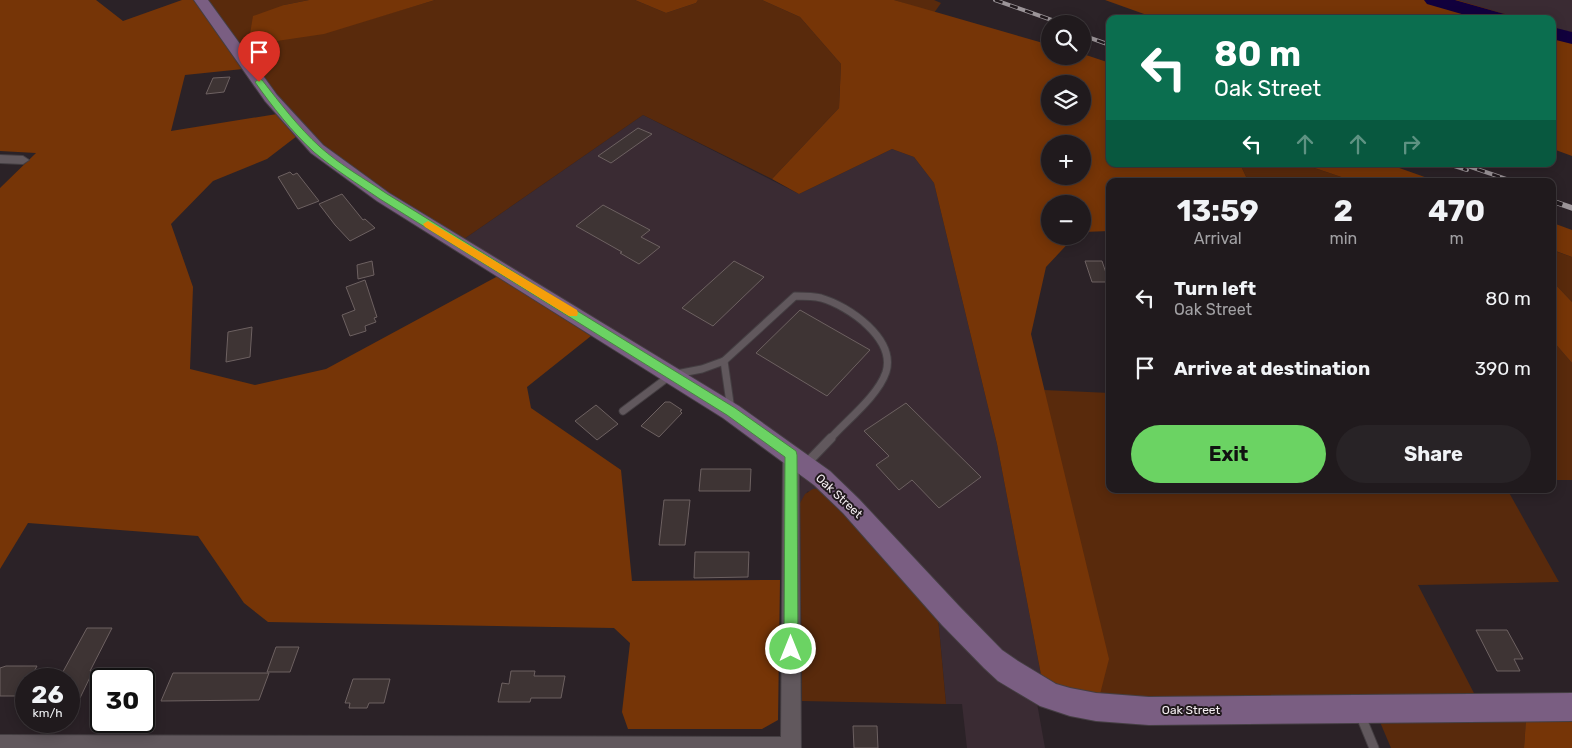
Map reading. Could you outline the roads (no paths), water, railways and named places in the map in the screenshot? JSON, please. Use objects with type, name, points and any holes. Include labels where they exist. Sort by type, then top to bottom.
[{"type":"street","name":"Oak Street","points":[[201,0],[271,98],[317,149],[383,197],[731,412],[798,460],[822,478],[851,506],[951,616],[993,659],[1026,683],[1050,696],[1096,707],[1124,709],[1359,710],[1572,707]]},
{"type":"street","points":[[0,159],[23,160]]},
{"type":"street","points":[[0,745],[791,747],[798,460]]},
{"type":"lane","points":[[624,412],[671,375],[702,369],[724,361],[795,296],[803,294],[819,296],[848,310],[882,342],[887,358],[886,372],[879,387],[798,460]]},
{"type":"lane","points":[[724,361],[731,412]]},
{"type":"lane","points":[[1359,710],[1374,748]]},
{"type":"waterway","points":[[1434,0],[1487,15]]},
{"type":"waterway","points":[[1556,34],[1572,38]]},
{"type":"railway","points":[[995,0],[1041,16]]},
{"type":"railway","points":[[1091,38],[1106,44]]},
{"type":"railway","points":[[1458,167],[1467,170]]},
{"type":"railway","points":[[1471,167],[1503,178]]},
{"type":"railway","points":[[1556,202],[1572,208]]}]
